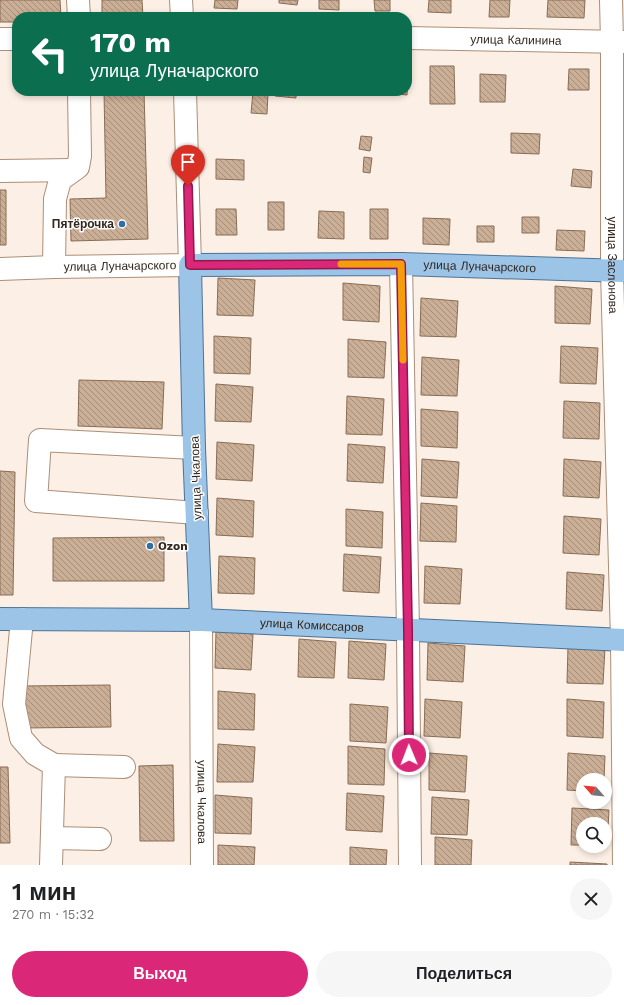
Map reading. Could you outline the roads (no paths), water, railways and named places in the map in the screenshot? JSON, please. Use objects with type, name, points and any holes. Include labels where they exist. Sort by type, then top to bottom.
[{"type":"main road","name":"улица Луначарского","points":[[190,265],[401,264],[618,271]]},
{"type":"main road","name":"улица Чкалова","points":[[190,265],[194,448],[201,620]]},
{"type":"main road","name":"улица Комиссаров","points":[[0,619],[201,620],[623,640]]},
{"type":"street","points":[[78,0],[79,12]]},
{"type":"street","points":[[181,0],[182,12]]},
{"type":"street","name":"улица Заслонова","points":[[611,0],[618,42],[618,271],[623,640],[624,865]]},
{"type":"street","name":"улица Калинина","points":[[412,38],[618,42]]},
{"type":"street","points":[[0,39],[12,39]]},
{"type":"street","points":[[54,267],[55,199],[60,180],[78,166],[80,156],[79,96]]},
{"type":"street","name":"улица Чкалова","points":[[185,96],[190,265]]},
{"type":"street","points":[[0,171],[73,170]]},
{"type":"street","points":[[401,264],[408,630],[410,865]]},
{"type":"street","name":"улица Луначарского","points":[[0,269],[190,265]]},
{"type":"street","points":[[194,448],[40,440],[36,501],[197,513]]},
{"type":"street","points":[[22,619],[14,704],[21,738],[36,754],[54,765],[124,766]]},
{"type":"street","name":"улица Чкалова","points":[[201,620],[202,865]]},
{"type":"street","points":[[51,865],[54,765]]},
{"type":"street","points":[[52,838],[100,839]]},
{"type":"place","name":"Пятёрочка","points":[[122,224]]},
{"type":"place","name":"Ozon","points":[[150,546]]}]
